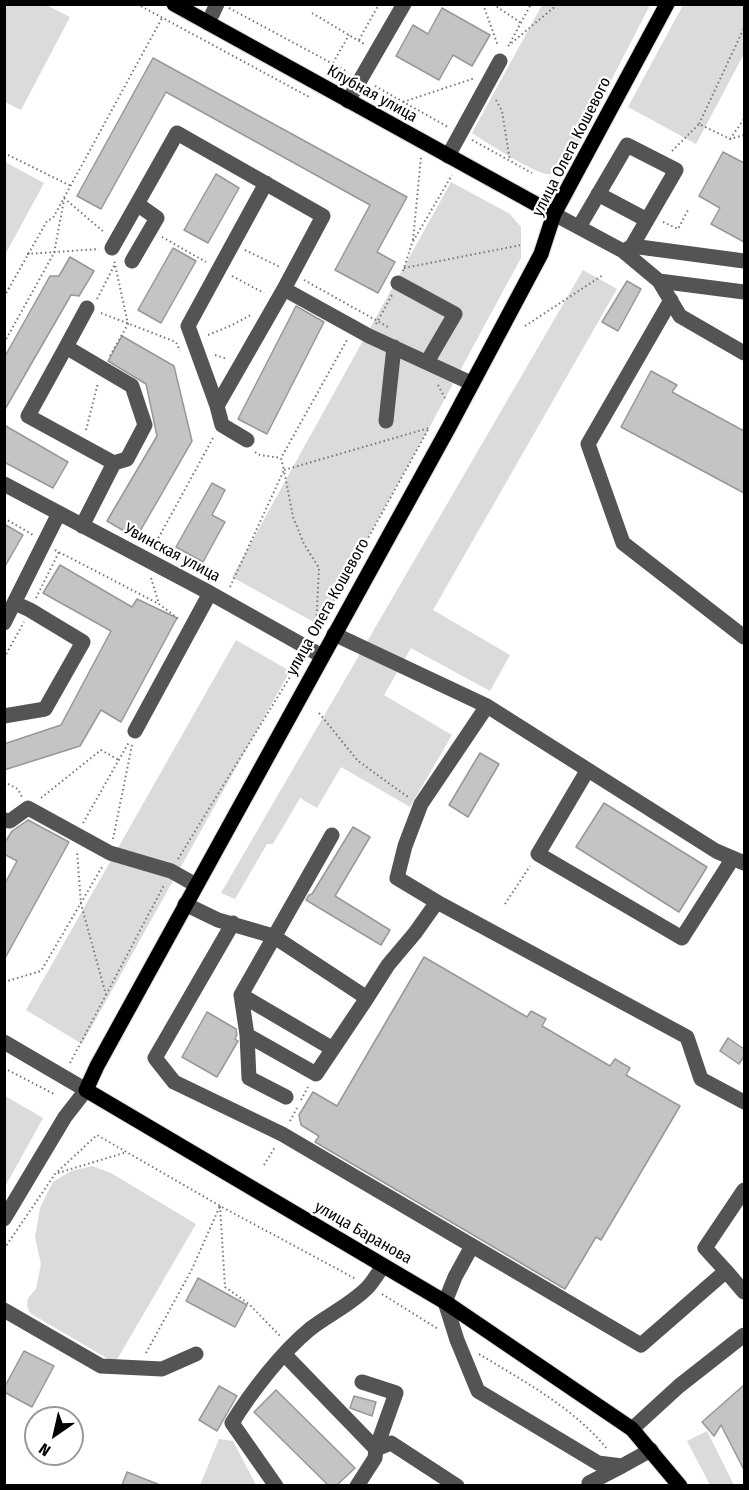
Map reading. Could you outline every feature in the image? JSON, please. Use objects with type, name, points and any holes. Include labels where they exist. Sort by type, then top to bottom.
[{"type":"main road","name":"Клубная улица","points":[[174,4],[554,214]]},
{"type":"main road","name":"улица Олега Кошевого","points":[[86,1090],[185,903],[542,254],[554,214],[667,4]]},
{"type":"main road","name":"улица Баранова","points":[[86,1090],[445,1302],[632,1429],[680,1485]]},
{"type":"street","points":[[208,23],[217,4]]},
{"type":"street","points":[[348,101],[404,4]]},
{"type":"street","points":[[448,156],[496,68]]},
{"type":"street","points":[[112,248],[177,133],[323,216],[281,295],[217,406]]},
{"type":"street","points":[[579,227],[627,145],[675,170],[647,220],[627,249]]},
{"type":"street","points":[[247,440],[222,425],[188,326],[266,183]]},
{"type":"street","points":[[598,194],[647,220]]},
{"type":"street","points":[[132,261],[157,218],[133,211]]},
{"type":"street","points":[[554,214],[627,249],[744,261]]},
{"type":"street","points":[[627,249],[659,281],[680,316],[744,353]]},
{"type":"street","points":[[659,281],[744,292]]},
{"type":"street","points":[[398,283],[455,314],[427,362]]},
{"type":"street","points":[[281,295],[471,383]]},
{"type":"street","points":[[670,300],[588,444],[622,543],[744,637]]},
{"type":"street","points":[[89,309],[28,416],[114,463]]},
{"type":"street","points":[[66,347],[132,386],[146,425],[127,459],[114,463],[82,526]]},
{"type":"street","points":[[386,421],[394,347]]},
{"type":"street","name":"Увинская улица","points":[[4,484],[210,593],[322,656]]},
{"type":"street","points":[[4,623],[59,513]]},
{"type":"street","points":[[135,731],[210,593]]},
{"type":"street","points":[[4,716],[45,709],[83,642],[30,609],[15,603]]},
{"type":"street","points":[[334,634],[487,706],[716,851],[739,860],[682,938],[538,854],[587,771]]},
{"type":"street","points":[[487,706],[421,804],[396,878],[687,1037],[701,1079],[744,1102]]},
{"type":"street","points":[[6,824],[28,808],[110,853],[171,871],[196,885]]},
{"type":"street","points":[[286,1097],[249,1078],[247,1035],[241,995],[332,835]]},
{"type":"street","points":[[247,1035],[316,1074],[388,965],[437,902]]},
{"type":"street","points":[[185,903],[218,920],[273,936],[367,998]]},
{"type":"street","points":[[232,923],[155,1058],[174,1082],[282,1134],[641,1345],[726,1271]]},
{"type":"street","points":[[241,995],[333,1049]]},
{"type":"street","name":"улица Баранова","points":[[4,1042],[86,1090]]},
{"type":"street","name":"улица Олега Кошевого","points":[[4,1219],[65,1118],[86,1090]]},
{"type":"street","points":[[744,1190],[705,1248],[744,1292]]},
{"type":"street","points":[[472,1246],[455,1276],[445,1302],[457,1340],[478,1391],[598,1463],[622,1466]]},
{"type":"street","points":[[276,1485],[232,1423],[247,1399],[288,1351],[309,1330],[354,1300],[369,1286],[383,1266]]},
{"type":"street","points":[[4,1310],[101,1366],[162,1369],[196,1354]]},
{"type":"street","points":[[632,1429],[679,1386],[744,1335]]},
{"type":"street","points":[[288,1351],[376,1449]]},
{"type":"street","points":[[357,1485],[375,1458],[376,1449],[396,1393],[362,1382]]},
{"type":"street","points":[[376,1449],[390,1443],[457,1485]]},
{"type":"street","points":[[588,1484],[651,1450]]},
{"type":"path","points":[[136,4],[317,101]]},
{"type":"path","points":[[222,4],[532,173]]},
{"type":"path","points":[[358,40],[379,4]]},
{"type":"path","points":[[483,4],[496,68],[510,161]]},
{"type":"path","points":[[493,4],[521,23]]},
{"type":"path","points":[[404,102],[496,68],[531,4]]},
{"type":"path","points":[[508,46],[558,4]]},
{"type":"path","points":[[312,13],[377,51]]},
{"type":"path","points":[[4,297],[46,221],[53,218],[162,18]]},
{"type":"path","points":[[660,162],[699,124],[744,28]]},
{"type":"path","points":[[333,63],[349,35]]},
{"type":"path","points":[[730,139],[744,119]]},
{"type":"path","points":[[699,124],[730,139],[744,135]]},
{"type":"path","points":[[4,153],[71,186]]},
{"type":"path","points":[[369,336],[404,268],[412,243],[421,157],[429,161]]},
{"type":"path","points":[[412,243],[453,174]]},
{"type":"path","points":[[64,198],[109,236],[128,324],[102,369],[82,445]]},
{"type":"path","points":[[4,343],[54,253],[64,198]]},
{"type":"path","points":[[678,229],[689,208]]},
{"type":"path","points":[[99,227],[133,211]]},
{"type":"path","points":[[150,230],[219,269],[281,295]]},
{"type":"path","points":[[233,243],[396,331]]},
{"type":"path","points":[[404,268],[521,245]]},
{"type":"path","points":[[27,254],[112,248]]},
{"type":"path","points":[[115,264],[89,309],[176,342],[193,340],[230,326],[281,295]]},
{"type":"path","points":[[525,326],[603,275]]},
{"type":"path","points":[[316,632],[319,568],[304,544],[293,517],[281,458],[354,327]]},
{"type":"path","points":[[176,342],[181,352]]},
{"type":"path","points":[[74,1055],[171,871],[308,648],[429,428],[284,470],[224,601]]},
{"type":"path","points":[[159,604],[145,559],[217,431]]},
{"type":"path","points":[[4,518],[31,533],[43,543],[159,604],[180,618],[183,644]]},
{"type":"path","points":[[319,713],[358,761],[402,795],[421,804]]},
{"type":"path","points":[[106,995],[81,904],[76,835],[135,731]]},
{"type":"path","points":[[4,982],[41,971],[110,853],[135,731]]},
{"type":"path","points":[[4,782],[18,789],[28,808],[101,750],[119,760]]},
{"type":"path","points":[[505,904],[538,854]]},
{"type":"path","points":[[4,1068],[54,1094]]},
{"type":"path","points":[[264,1165],[282,1134]]},
{"type":"path","points":[[4,1249],[55,1174],[97,1135]]},
{"type":"path","points":[[55,1174],[127,1152]]},
{"type":"path","points":[[138,1368],[192,1269],[220,1206],[225,1287],[249,1304],[288,1351]]},
{"type":"shaded area","points":[[4,5],[46,5],[70,17],[21,110],[5,102]]},
{"type":"shaded area","points":[[542,5],[650,5],[566,168],[550,174],[542,173],[522,163],[472,133]]},
{"type":"shaded area","points":[[683,5],[744,5],[744,54],[696,144],[628,107]]},
{"type":"shaded area","points":[[5,162],[44,183],[5,255]]},
{"type":"shaded area","points":[[451,182],[510,214],[521,227],[521,258],[319,625],[232,577]]},
{"type":"shaded area","points":[[583,270],[617,289],[433,610],[510,655],[490,691],[411,648],[384,695],[452,735],[410,807],[341,767],[317,808],[300,798],[273,844],[267,844],[235,899],[221,893]]},
{"type":"shaded area","points":[[236,640],[290,671],[82,1044],[26,1010]]},
{"type":"shaded area","points":[[5,1096],[43,1118],[5,1187]]},
{"type":"shaded area","points":[[92,1166],[111,1173],[196,1224],[115,1363],[30,1313],[27,1306],[28,1298],[36,1289],[41,1264],[35,1237],[40,1208],[53,1182],[71,1171]]},
{"type":"shaded area","points":[[707,1431],[734,1485],[710,1485],[687,1441]]},
{"type":"shaded area","points":[[219,1439],[233,1441],[256,1485],[200,1485]]},
{"type":"building","points":[[442,8],[490,35],[472,66],[453,55],[439,80],[396,56],[413,25],[428,34]]},
{"type":"building","points":[[153,58],[407,197],[377,252],[395,262],[378,293],[335,270],[370,205],[166,92],[101,209],[77,196]]},
{"type":"building","points":[[723,152],[744,163],[744,242],[711,224],[720,208],[699,196]]},
{"type":"building","points":[[216,174],[239,188],[208,243],[184,230]]},
{"type":"building","points":[[173,248],[196,261],[161,323],[138,310]]},
{"type":"building","points":[[70,257],[94,271],[79,296],[71,295],[4,411],[4,358],[50,276],[59,276]]},
{"type":"building","points":[[627,281],[641,289],[618,331],[602,322]]},
{"type":"building","points":[[296,306],[324,322],[267,434],[238,419]]},
{"type":"building","points":[[122,336],[174,366],[192,441],[136,538],[107,521],[157,436],[146,384],[108,361]]},
{"type":"building","points":[[651,371],[677,385],[672,392],[744,431],[744,493],[621,427]]},
{"type":"building","points":[[4,425],[68,462],[53,488],[4,462]]},
{"type":"building","points":[[212,483],[225,490],[212,515],[225,522],[203,562],[176,547]]},
{"type":"building","points":[[4,524],[23,535],[4,568]]},
{"type":"building","points":[[60,565],[132,607],[137,599],[177,618],[121,722],[101,710],[80,746],[4,770],[4,744],[61,725],[111,631],[43,593]]},
{"type":"building","points":[[480,753],[499,764],[468,817],[449,805]]},
{"type":"building","points":[[604,803],[707,867],[679,912],[576,847]]},
{"type":"building","points":[[28,820],[69,842],[4,960],[4,885],[17,861],[4,854],[4,844],[12,831]]},
{"type":"building","points":[[353,827],[370,837],[335,896],[390,930],[381,945],[306,900]]},
{"type":"building","points":[[424,957],[527,1017],[531,1011],[546,1019],[542,1026],[610,1066],[615,1059],[630,1068],[626,1075],[680,1106],[601,1240],[596,1237],[565,1289],[315,1142],[319,1136],[301,1125],[299,1115],[313,1092],[337,1106]]},
{"type":"building","points":[[207,1012],[236,1029],[235,1039],[238,1041],[217,1077],[182,1057]]},
{"type":"building","points":[[728,1038],[744,1049],[744,1056],[739,1064],[720,1051]]},
{"type":"building","points":[[198,1278],[247,1305],[235,1327],[186,1301]]},
{"type":"building","points":[[24,1351],[54,1366],[33,1406],[4,1392]]},
{"type":"building","points":[[744,1385],[744,1470],[721,1425],[714,1436],[702,1422]]},
{"type":"building","points":[[219,1386],[237,1396],[217,1431],[199,1420]]},
{"type":"building","points":[[276,1390],[355,1468],[337,1485],[328,1485],[254,1412]]},
{"type":"building","points":[[354,1396],[376,1402],[372,1416],[350,1408]]},
{"type":"building","points":[[127,1472],[160,1485],[122,1485]]}]
